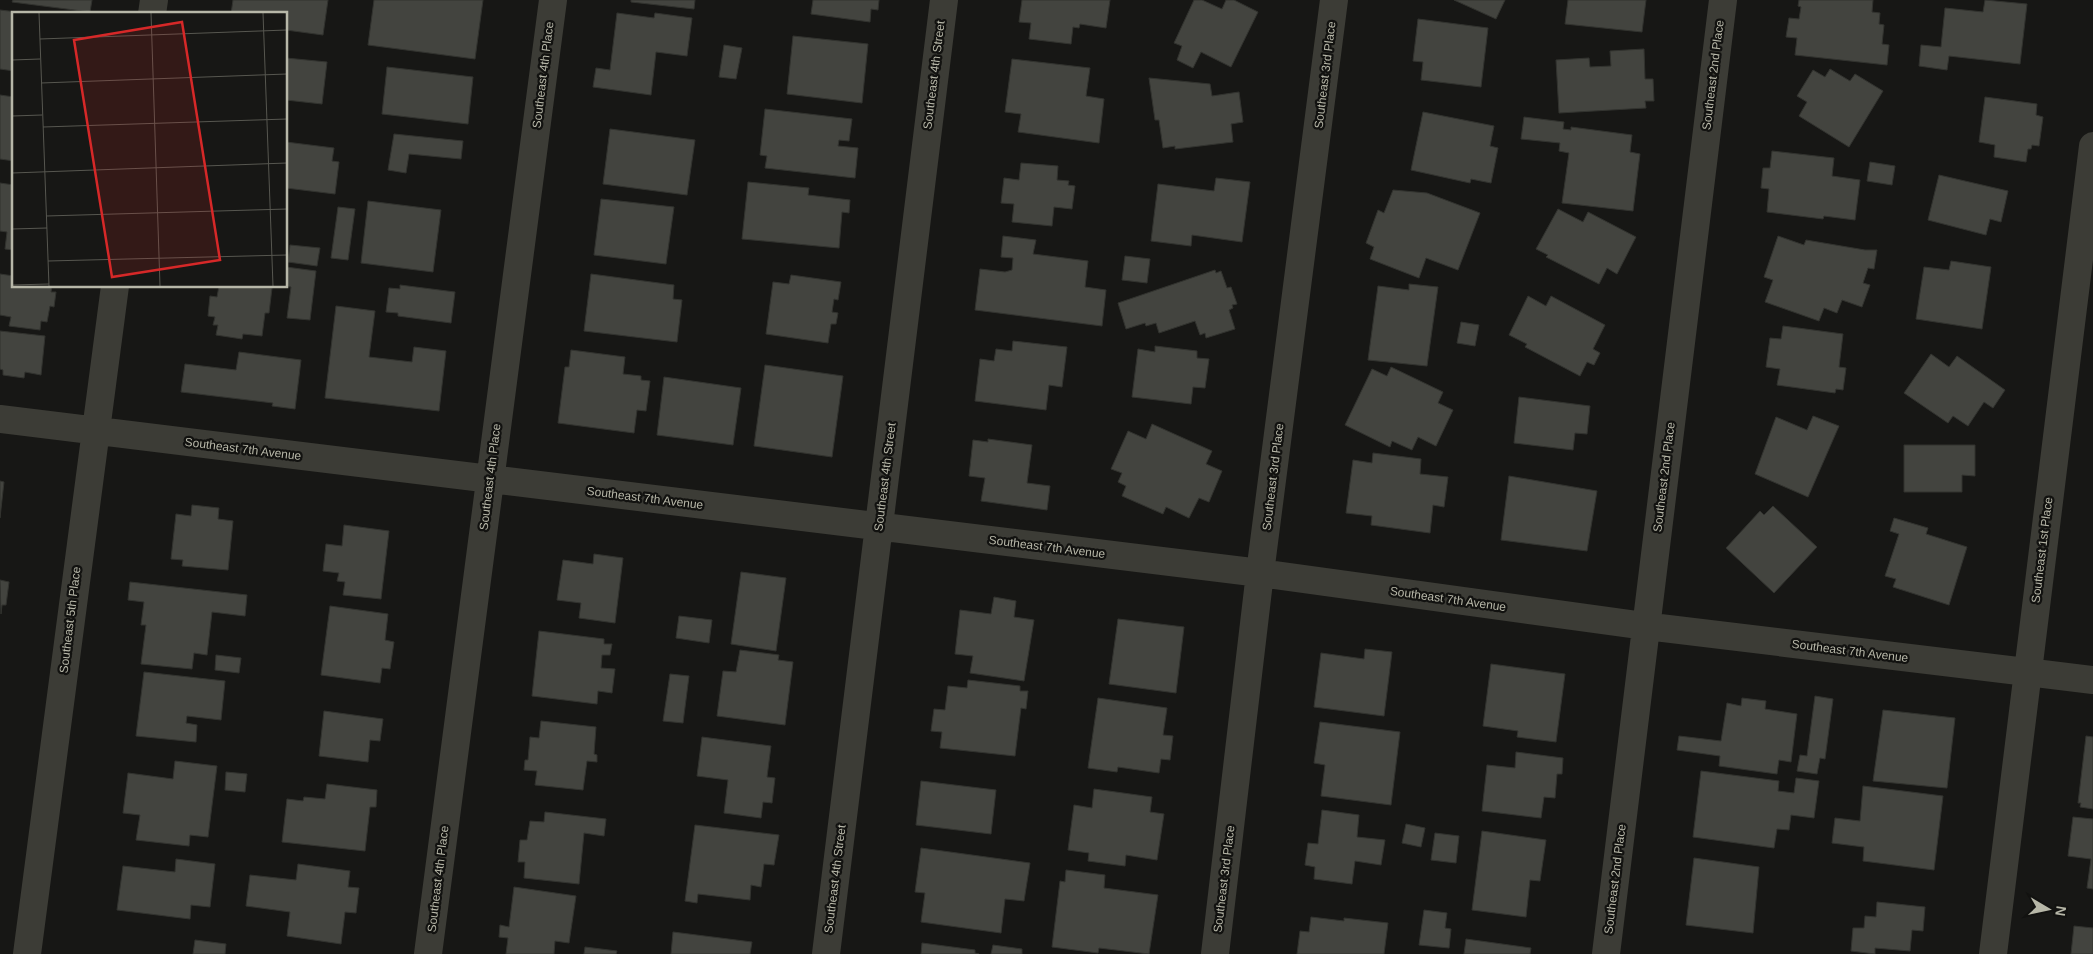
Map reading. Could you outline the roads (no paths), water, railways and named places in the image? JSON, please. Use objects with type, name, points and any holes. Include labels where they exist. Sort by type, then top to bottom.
[{"type":"street","name":"Southeast 4th Place","points":[[428,954],[553,0]]},
{"type":"street","name":"Southeast 4th Street","points":[[826,954],[944,0]]},
{"type":"street","name":"Southeast 3rd Place","points":[[1215,954],[1260,573],[1334,0]]},
{"type":"street","name":"Southeast 2nd Place","points":[[1606,954],[1723,0]]},
{"type":"street","name":"Southeast 1st Place","points":[[1993,954],[2093,146]]},
{"type":"street","name":"Southeast 5th Place","points":[[27,954],[115,288]]},
{"type":"street","name":"Southeast 7th Avenue","points":[[0,419],[1260,573],[1645,626],[2093,680]]}]
